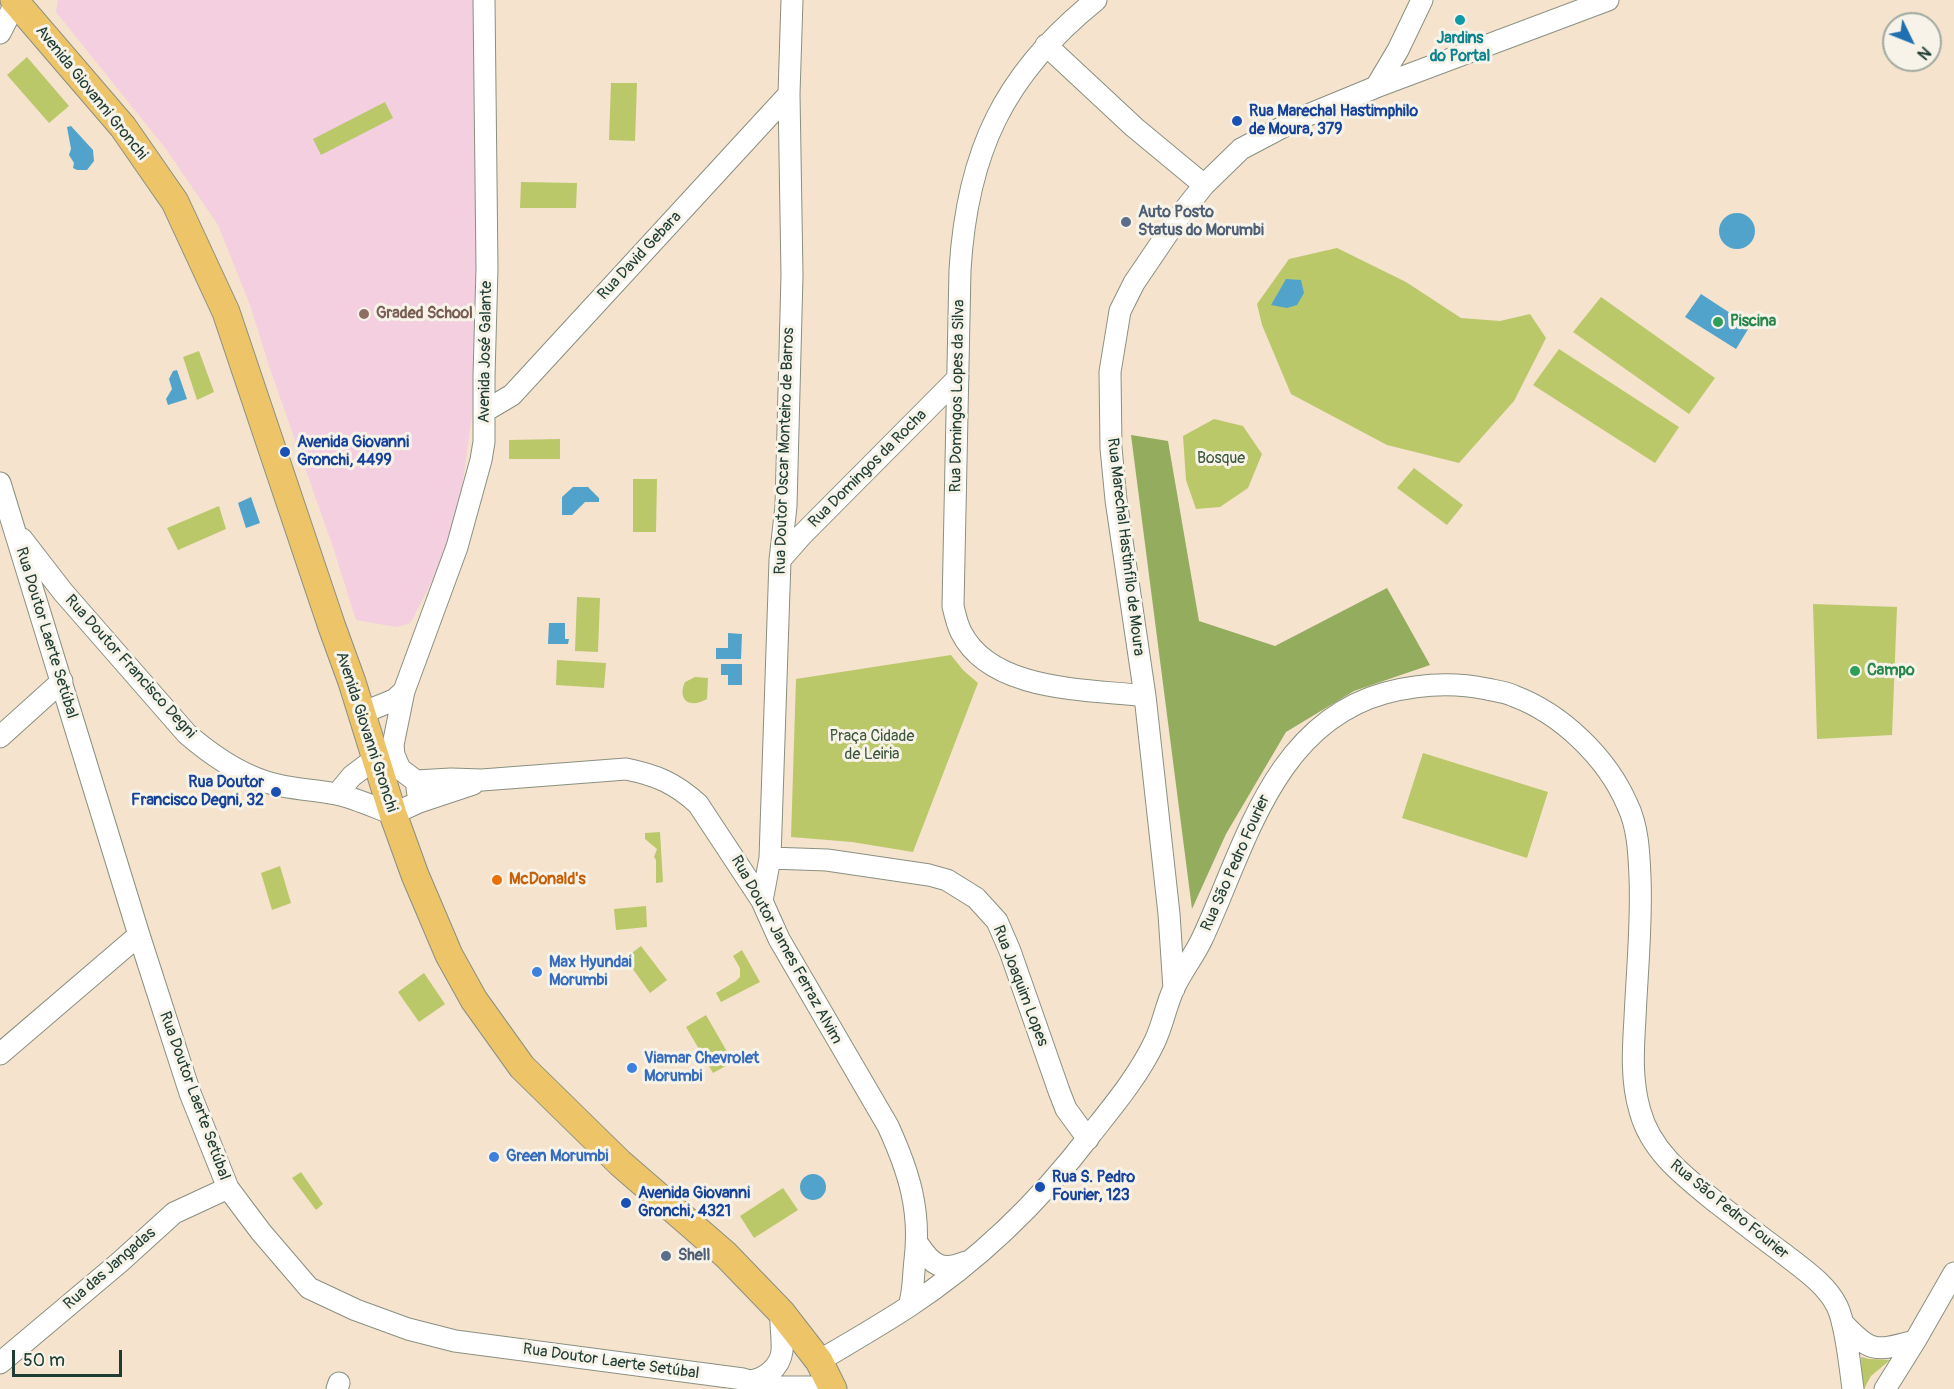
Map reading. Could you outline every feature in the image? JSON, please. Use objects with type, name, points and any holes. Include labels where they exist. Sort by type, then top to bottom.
[{"type":"main road","name":"Avenida Giovanni Gronchi","points":[[15,1],[123,127],[175,202],[226,312],[415,875],[449,955],[480,1011],[522,1067],[620,1163],[726,1254],[781,1312],[819,1361],[833,1389]]},
{"type":"street","name":"Avenida José Galante","points":[[416,781],[400,769],[394,755],[393,746],[404,691],[457,547],[484,442],[487,268],[484,0]]},
{"type":"street","name":"Rua Doutor Oscar Monteiro de Barros","points":[[762,901],[770,858],[780,560],[786,506],[791,286],[789,94],[792,0]]},
{"type":"street","name":"Rua Domingos Lopes da Silva","points":[[1096,0],[1046,45],[1000,109],[986,138],[975,170],[962,233],[953,606],[961,633],[970,646],[983,658],[1012,676],[1049,686],[1145,696]]},
{"type":"street","points":[[1376,87],[1398,50],[1422,0]]},
{"type":"street","name":"Rua Marechal Hastinfilo de Moura","points":[[1174,989],[1169,914],[1145,696],[1116,500],[1110,432],[1110,372],[1120,311],[1134,283],[1162,240],[1204,185],[1241,149],[1296,120],[1376,87],[1608,0]]},
{"type":"street","points":[[0,33],[15,1]]},
{"type":"street","points":[[1046,45],[1134,127],[1204,185]]},
{"type":"street","name":"Rua David Gebara","points":[[485,411],[512,395],[789,94]]},
{"type":"street","name":"Rua Domingos da Rocha","points":[[780,560],[958,378]]},
{"type":"street","name":"Rua Doutor Laerte Setúbal","points":[[0,483],[7,527],[62,681],[139,935],[190,1093],[228,1188],[261,1232],[309,1288],[356,1310],[408,1329],[455,1341],[746,1380],[772,1387],[822,1389]]},
{"type":"street","name":"Rua Doutor Francisco Degni","points":[[7,527],[187,734],[208,752],[243,773],[260,780],[294,789],[337,794],[393,814]]},
{"type":"street","points":[[0,736],[62,681]]},
{"type":"street","name":"Rua São Pedro Fourier","points":[[819,1361],[909,1306],[971,1260],[1047,1188],[1088,1139],[1126,1088],[1154,1042],[1174,989],[1201,942],[1237,854],[1284,765],[1302,744],[1324,723],[1374,696],[1405,688],[1455,683],[1514,695],[1548,713],[1571,731],[1602,762],[1617,784],[1630,808],[1640,861],[1641,891],[1634,1070],[1641,1118],[1653,1142],[1667,1160],[1686,1178],[1805,1270],[1825,1289],[1838,1307],[1853,1389]]},
{"type":"street","points":[[362,713],[394,700],[404,691]]},
{"type":"street","points":[[337,794],[352,776],[376,758]]},
{"type":"street","name":"Rua Doutor James Ferraz Alvim","points":[[416,781],[482,780],[626,769],[647,773],[669,782],[684,791],[698,804],[762,901],[779,939],[888,1126],[899,1150],[914,1198],[918,1244],[913,1293],[909,1306]]},
{"type":"street","name":"Rua Doutor James Ferraz Alvim","points":[[419,802],[451,793],[482,780]]},
{"type":"street","points":[[393,814],[419,802],[416,781]]},
{"type":"street","name":"Rua Joaquim Lopes","points":[[770,858],[827,860],[929,875],[947,880],[976,898],[997,921],[1010,951],[1066,1109],[1088,1139]]},
{"type":"street","points":[[1169,914],[1175,921],[1188,926],[1208,925]]},
{"type":"street","points":[[0,1054],[139,935]]},
{"type":"street","name":"Rua das Jangadas","points":[[0,1363],[120,1262],[174,1213],[228,1188]]},
{"type":"street","points":[[918,1244],[928,1258],[947,1268],[971,1260]]},
{"type":"street","points":[[1885,1389],[1916,1341],[1954,1273]]},
{"type":"street","points":[[746,1380],[754,1381],[770,1373],[777,1363],[782,1352],[781,1312]]},
{"type":"street","name":"Rua São Pedro Fourier","points":[[1842,1322],[1861,1341],[1870,1346],[1882,1349],[1916,1341]]},
{"type":"shaded area","name":"Graded School","points":[[58,0],[474,0],[477,280],[474,400],[462,488],[463,496],[437,571],[408,624],[396,627],[356,620],[250,305],[218,225],[166,149],[56,12]]},
{"type":"green space","points":[[27,57],[69,106],[49,123],[7,75]]},
{"type":"green space","points":[[611,83],[637,83],[635,141],[609,140]]},
{"type":"green space","points":[[385,102],[393,118],[321,155],[313,139]]},
{"type":"green space","points":[[521,182],[577,183],[576,208],[520,208]]},
{"type":"green space","points":[[1337,248],[1406,282],[1461,318],[1500,321],[1530,314],[1546,338],[1514,401],[1459,463],[1387,445],[1291,394],[1262,325],[1257,304],[1289,259]]},
{"type":"green space","points":[[1601,297],[1715,378],[1689,414],[1573,332]]},
{"type":"green space","points":[[1559,349],[1679,427],[1655,463],[1533,385]]},
{"type":"green space","points":[[199,351],[214,392],[197,400],[183,357]]},
{"type":"green space","name":"Bosque","points":[[1214,419],[1243,426],[1262,454],[1248,488],[1220,507],[1196,509],[1186,480],[1183,436]]},
{"type":"green space","points":[[1131,435],[1168,441],[1199,621],[1275,646],[1387,588],[1430,665],[1354,691],[1286,732],[1226,834],[1192,909]]},
{"type":"green space","points":[[560,439],[560,459],[509,459],[509,440]]},
{"type":"green space","points":[[1414,468],[1463,505],[1447,525],[1397,488]]},
{"type":"green space","points":[[633,479],[657,479],[656,532],[633,532]]},
{"type":"green space","points":[[219,506],[226,529],[178,550],[167,528]]},
{"type":"green space","points":[[577,597],[600,598],[598,652],[575,651]]},
{"type":"green space","name":"Campo","points":[[1813,604],[1897,607],[1892,735],[1817,739]]},
{"type":"green space","name":"Praça Cidade de Leiria","points":[[951,655],[978,683],[913,852],[852,842],[791,837],[796,679]]},
{"type":"green space","points":[[557,660],[606,663],[604,688],[556,685]]},
{"type":"green space","points":[[695,677],[708,678],[707,699],[694,703],[684,698],[683,689],[685,682]]},
{"type":"green space","points":[[1423,753],[1548,792],[1527,858],[1402,818]]},
{"type":"green space","points":[[660,832],[663,882],[656,883],[654,857],[657,849],[645,839],[645,833]]},
{"type":"green space","points":[[280,866],[291,903],[272,910],[261,873]]},
{"type":"green space","points":[[646,906],[647,927],[616,930],[614,909]]},
{"type":"green space","points":[[641,946],[667,980],[650,993],[625,958]]},
{"type":"green space","points":[[742,950],[760,982],[721,1002],[716,993],[740,977],[740,968],[733,956]]},
{"type":"green space","points":[[424,973],[445,1004],[419,1022],[398,992]]},
{"type":"green space","points":[[706,1015],[733,1062],[713,1073],[686,1027]]},
{"type":"green space","points":[[301,1172],[323,1204],[316,1210],[292,1178]]},
{"type":"green space","points":[[783,1188],[798,1210],[754,1238],[740,1216]]},
{"type":"green space","points":[[1861,1357],[1890,1360],[1871,1376],[1864,1389],[1862,1389]]},
{"type":"water","points":[[71,126],[93,150],[94,161],[87,170],[73,168],[74,163],[69,155],[71,149],[67,127]]},
{"type":"water","points":[[1737,213],[1750,218],[1755,231],[1750,244],[1737,249],[1724,244],[1719,231],[1724,218]]},
{"type":"water","points":[[1286,279],[1301,280],[1304,293],[1297,305],[1287,308],[1271,305]]},
{"type":"water","name":"Piscina","points":[[1701,294],[1750,326],[1736,349],[1685,317]]},
{"type":"water","points":[[177,370],[187,399],[168,405],[166,399],[172,389],[169,379],[173,371]]},
{"type":"water","points":[[573,487],[588,487],[599,498],[599,502],[585,502],[572,515],[562,515],[562,497]]},
{"type":"water","points":[[251,497],[260,523],[246,528],[238,503]]},
{"type":"water","points":[[549,623],[565,623],[565,639],[569,639],[568,644],[548,644]]},
{"type":"water","points":[[728,633],[742,634],[741,659],[716,659],[716,648],[728,648]]},
{"type":"water","points":[[721,664],[742,664],[742,685],[728,685],[728,675],[721,675]]},
{"type":"water","points":[[813,1174],[822,1178],[826,1187],[822,1196],[813,1200],[804,1196],[800,1187],[804,1178]]},
{"type":"place","name":"Jardins do Portal","points":[[1460,20]]},
{"type":"place","name":"Rua Marechal Hastimphilo de Moura, 379","points":[[1237,121]]},
{"type":"place","name":"Auto Posto Status do Morumbi","points":[[1126,222]]},
{"type":"place","name":"Graded School","points":[[364,314]]},
{"type":"place","name":"Piscina","points":[[1718,322]]},
{"type":"place","name":"Avenida Giovanni Gronchi, 4499","points":[[285,452]]},
{"type":"place","name":"Campo","points":[[1855,671]]},
{"type":"place","name":"Rua Doutor Francisco Degni, 32","points":[[276,792]]},
{"type":"place","name":"McDonald's","points":[[497,880]]},
{"type":"place","name":"Max Hyundai Morumbi","points":[[537,972]]},
{"type":"place","name":"Viamar Chevrolet Morumbi","points":[[632,1068]]},
{"type":"place","name":"Green Morumbi","points":[[494,1157]]},
{"type":"place","name":"Rua S. Pedro Fourier, 123","points":[[1040,1187]]},
{"type":"place","name":"Avenida Giovanni Gronchi, 4321","points":[[626,1203]]},
{"type":"place","name":"Shell","points":[[666,1256]]}]
